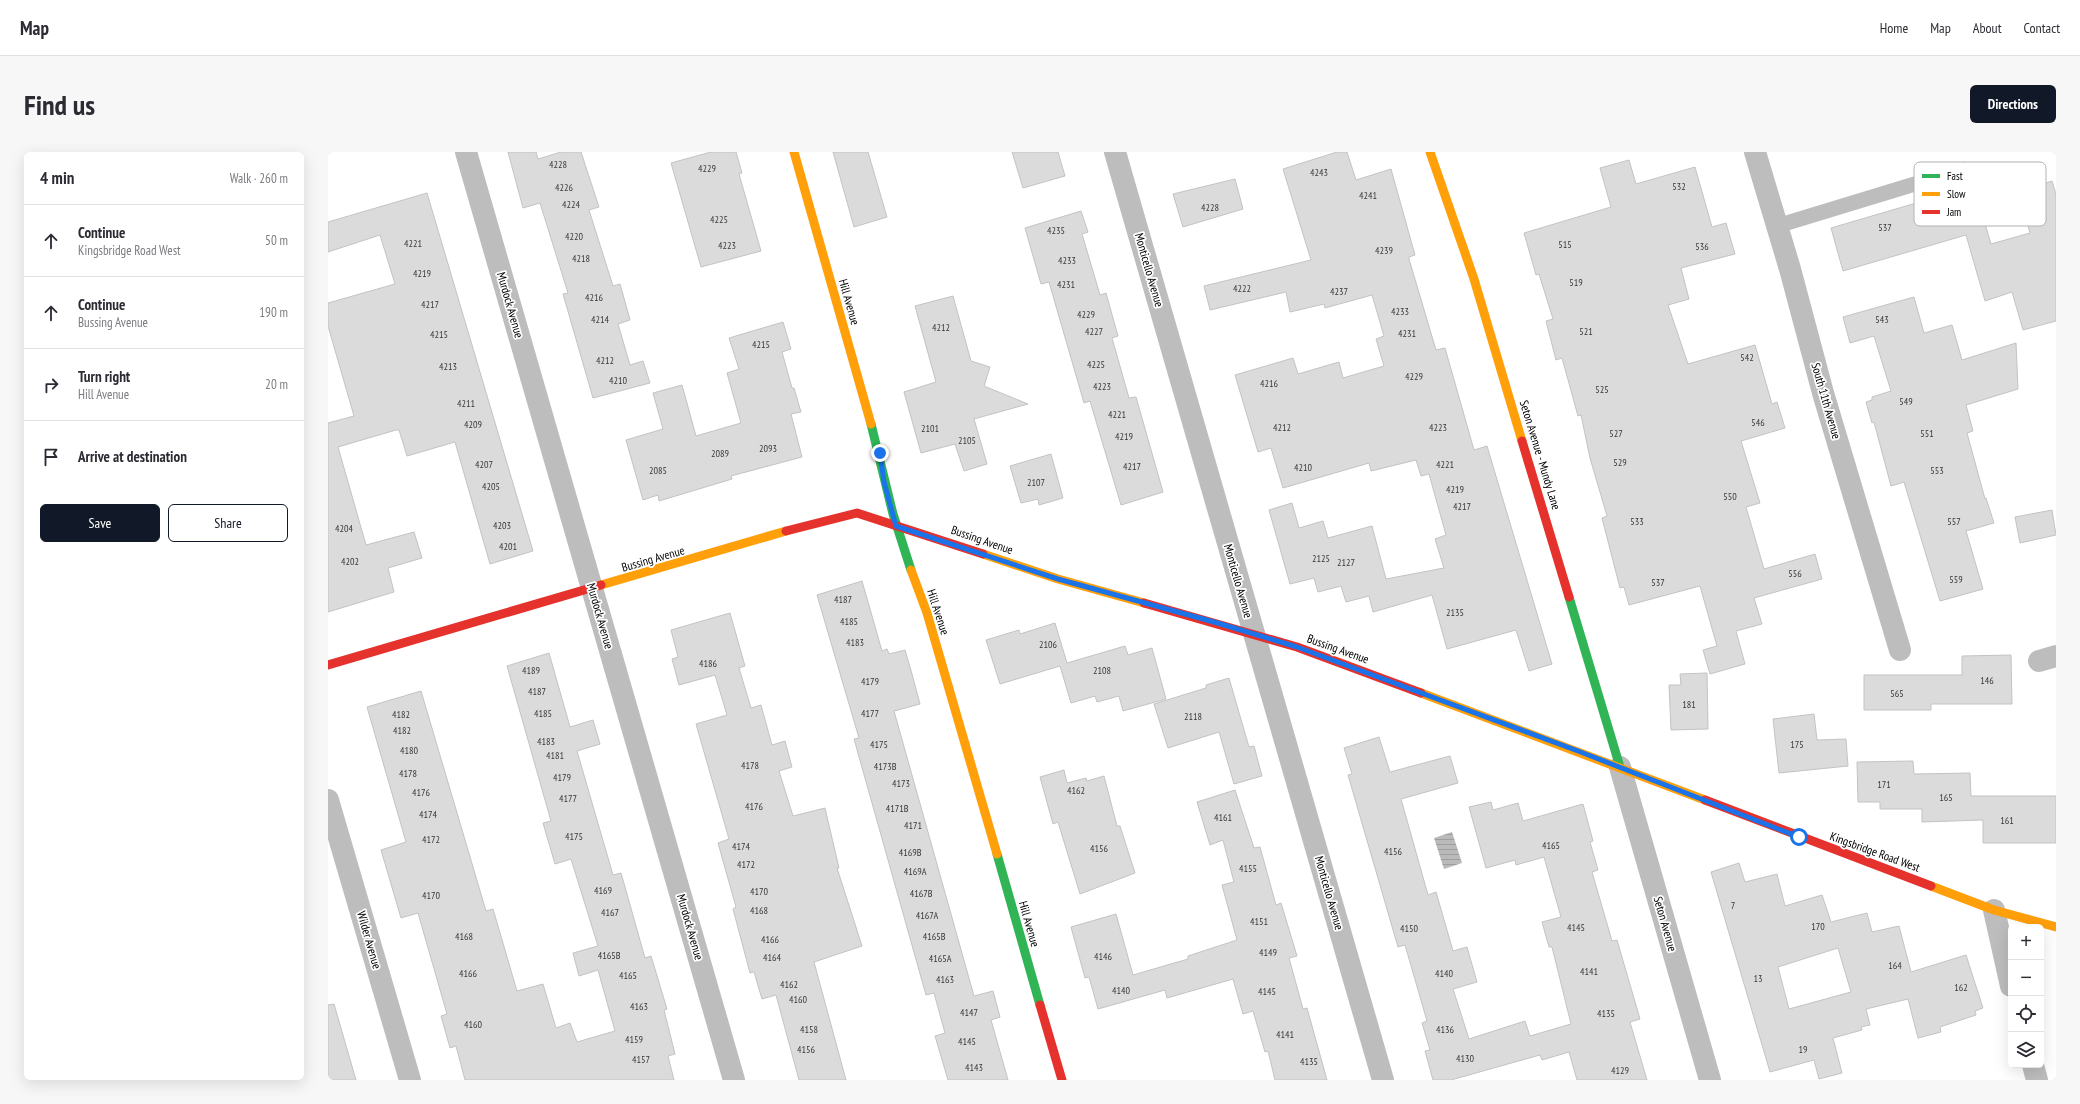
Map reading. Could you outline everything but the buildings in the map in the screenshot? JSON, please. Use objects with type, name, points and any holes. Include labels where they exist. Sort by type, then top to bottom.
[{"type":"street","name":"Murdock Avenue","points":[[466,152],[734,1080]]},
{"type":"street","name":"Hill Avenue","points":[[794,152],[880,453],[884,482],[896,526],[927,614],[1062,1080]]},
{"type":"street","name":"Monticello Avenue","points":[[1115,152],[1383,1080]]},
{"type":"street","name":"Seton Avenue - Mundy Lane","points":[[1430,152],[1474,279],[1620,767]]},
{"type":"street","name":"South 11th Avenue","points":[[1755,152],[1823,393],[1900,650]]},
{"type":"street","name":"Bussing Avenue","points":[[328,665],[592,589],[812,523],[857,513],[1058,579],[1297,647],[1620,767]]},
{"type":"street","name":"Kingsbridge Road West","points":[[1620,767],[1994,910],[2056,927]]},
{"type":"street","name":"Seton Avenue","points":[[1620,767],[1710,1080]]},
{"type":"street","name":"Wilder Avenue","points":[[328,800],[410,1080]]},
{"type":"street","points":[[1994,910],[2008,973]]},
{"type":"street","points":[[2034,1068],[2037,1080]]},
{"type":"lane","points":[[1777,226],[1914,184]]},
{"type":"shaded area","points":[[1452,832],[1462,863],[1444,869],[1434,838]]},
{"type":"traffic: fast","points":[[871,424],[893,514],[911,570]]},
{"type":"traffic: fast","points":[[1569,597],[1620,767]]},
{"type":"traffic: fast","points":[[997,854],[1040,1005]]},
{"type":"traffic: slow","points":[[794,152],[871,424]]},
{"type":"traffic: slow","points":[[1430,152],[1474,279],[1522,441]]},
{"type":"traffic: slow","points":[[601,585],[786,531]]},
{"type":"traffic: slow","points":[[983,554],[1058,579],[1144,603]]},
{"type":"traffic: slow","points":[[911,570],[927,613],[997,854]]},
{"type":"traffic: slow","points":[[1421,693],[1705,800]]},
{"type":"traffic: slow","points":[[1931,886],[1994,910],[2056,927]]},
{"type":"traffic: jam","points":[[1522,441],[1569,597]]},
{"type":"traffic: jam","points":[[786,531],[857,513],[983,554]]},
{"type":"traffic: jam","points":[[328,665],[601,585]]},
{"type":"traffic: jam","points":[[1144,603],[1297,647],[1421,693]]},
{"type":"traffic: jam","points":[[1705,800],[1931,886]]},
{"type":"traffic: jam","points":[[1040,1005],[1062,1080]]},
{"type":"route","points":[[880,453],[884,482],[896,526],[950,542],[1058,579],[1214,622],[1297,647],[1578,751],[1799,837]]}]
